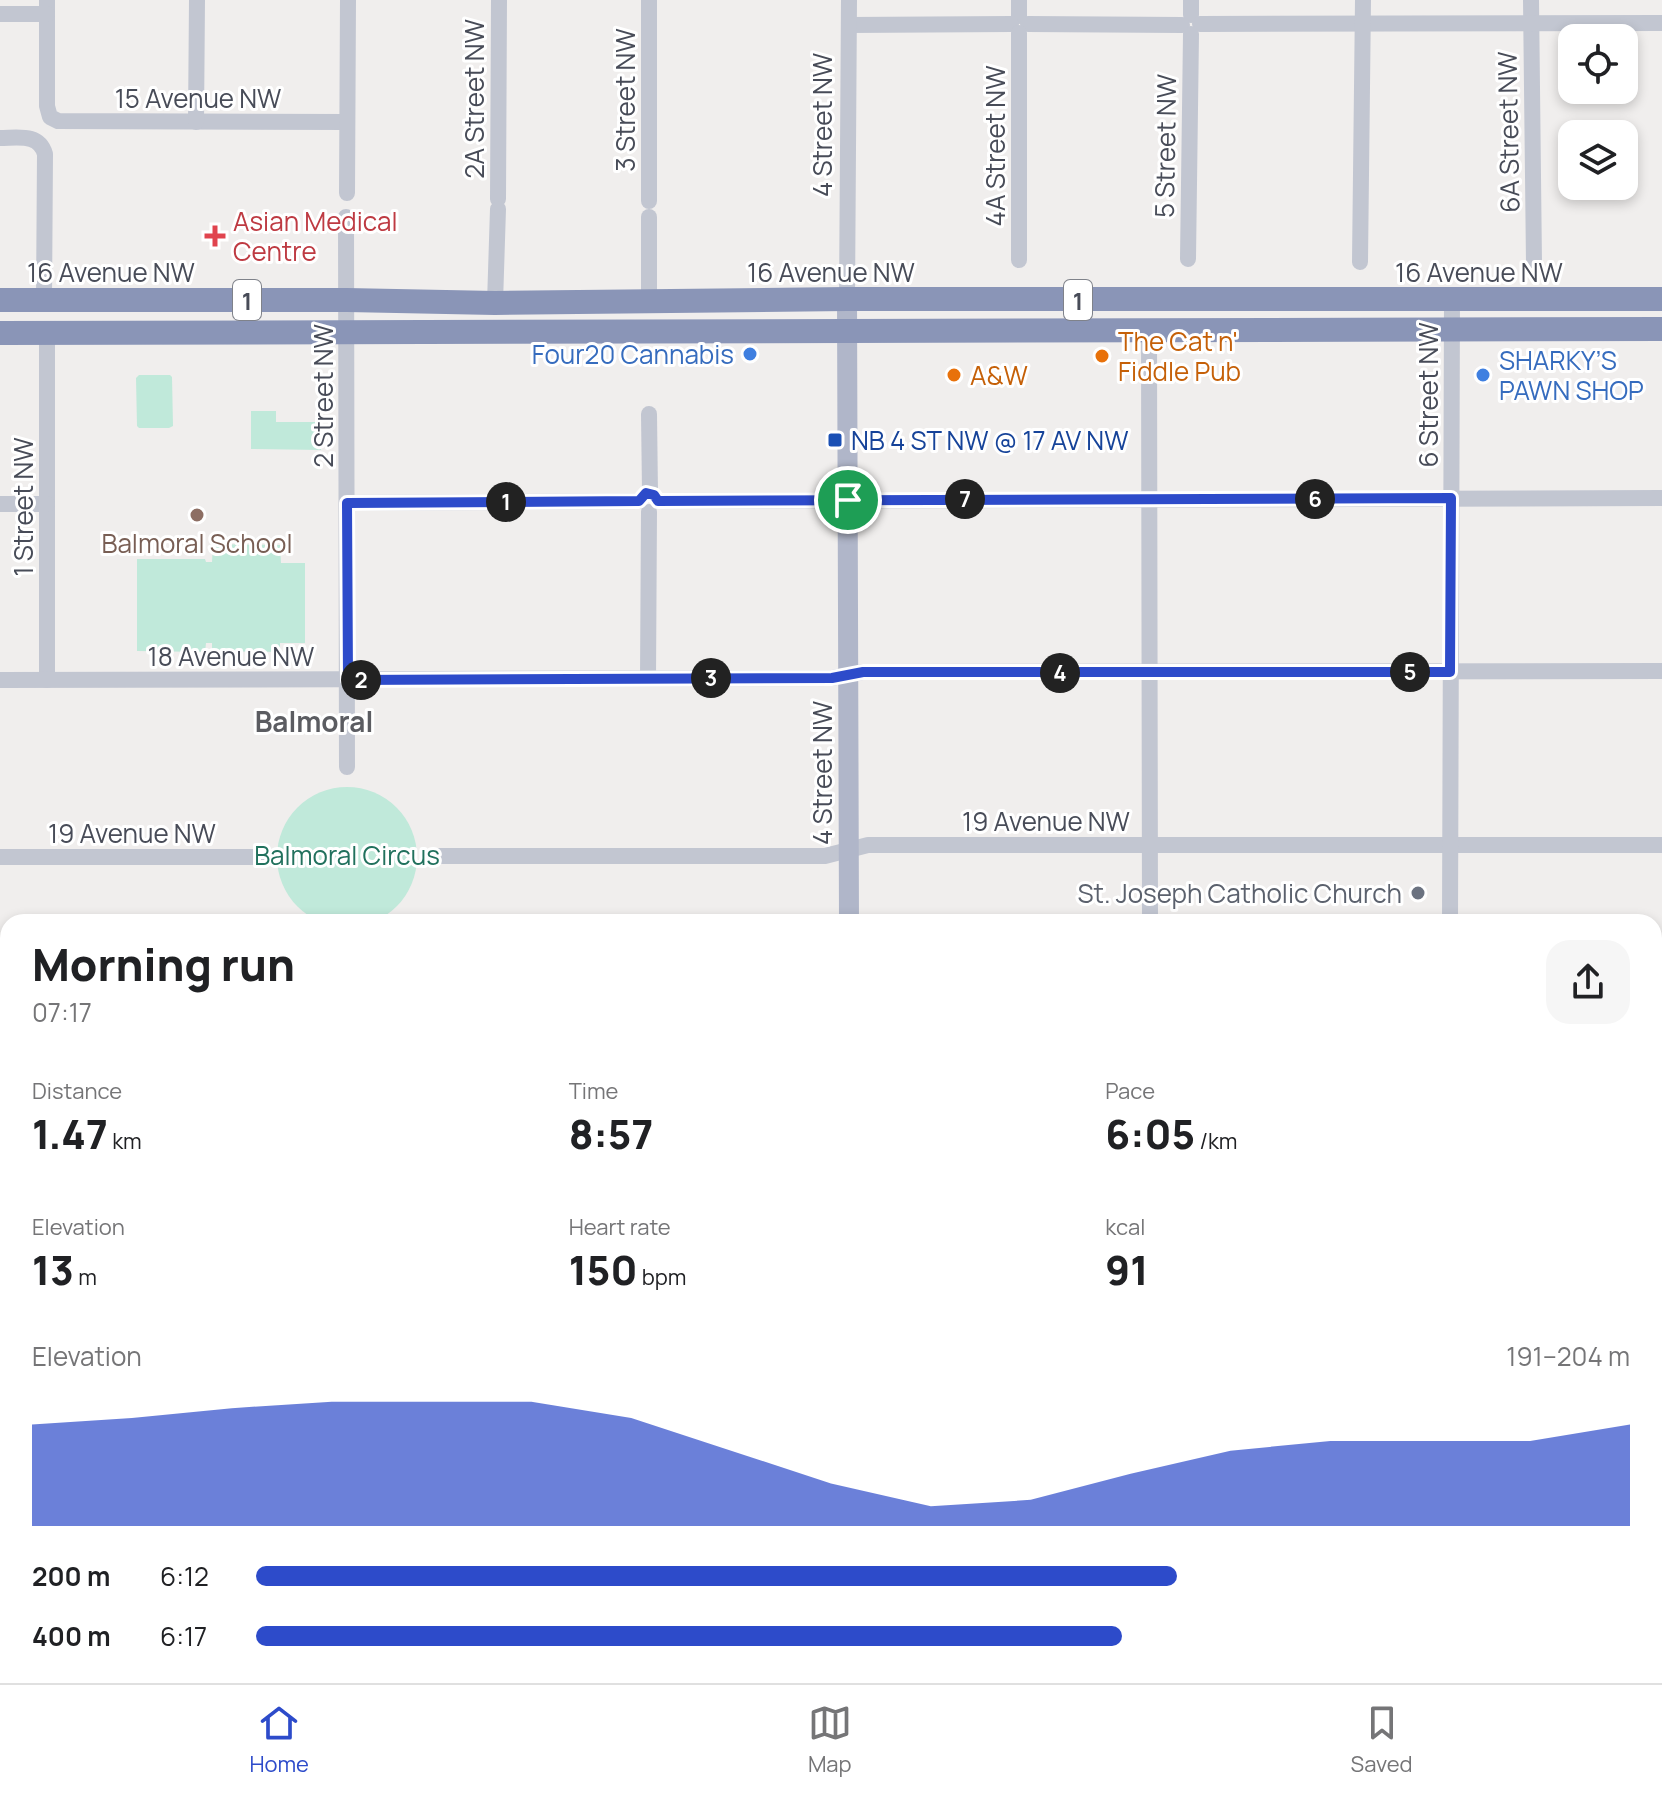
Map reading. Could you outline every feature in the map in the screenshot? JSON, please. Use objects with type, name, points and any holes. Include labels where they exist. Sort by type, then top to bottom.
[{"type":"highway","name":"16 Avenue NW","points":[[0,300],[495,303],[847,299],[1662,299]]},
{"type":"highway","name":"1","points":[[0,333],[1662,329]]},
{"type":"main road","name":"4 Street NW","points":[[847,299],[849,914]]},
{"type":"street","points":[[196,122],[197,0]]},
{"type":"street","points":[[347,193],[348,0]]},
{"type":"street","name":"2A Street NW","points":[[495,303],[499,0]]},
{"type":"street","name":"3 Street NW","points":[[649,0],[649,301]]},
{"type":"street","name":"4 Street NW","points":[[847,299],[849,0]]},
{"type":"street","points":[[1360,262],[1363,0]]},
{"type":"street","name":"6A Street NW","points":[[1531,0],[1534,264]]},
{"type":"street","points":[[0,14],[47,7]]},
{"type":"street","name":"15 Avenue NW","points":[[47,7],[47,106],[50,117],[62,121],[347,122]]},
{"type":"street","points":[[849,25],[1019,20],[1662,23]]},
{"type":"street","name":"4A Street NW","points":[[1019,20],[1019,260]]},
{"type":"street","name":"5 Street NW","points":[[1188,259],[1191,20]]},
{"type":"street","points":[[0,138],[31,138],[40,143],[45,154],[44,300]]},
{"type":"street","name":"2 Street NW","points":[[346,217],[347,767]]},
{"type":"street","name":"6 Street NW","points":[[1450,914],[1452,300]]},
{"type":"street","points":[[1149,331],[1150,914]]},
{"type":"street","name":"1 Street NW","points":[[47,333],[47,680]]},
{"type":"street","points":[[648,678],[649,414]]},
{"type":"street","points":[[347,503],[1662,498]]},
{"type":"street","points":[[0,504],[47,504]]},
{"type":"street","name":"18 Avenue NW","points":[[0,680],[832,678],[863,672],[1662,671]]},
{"type":"street","name":"19 Avenue NW","points":[[432,856],[825,856],[868,845],[1662,845]]},
{"type":"street","name":"19 Avenue NW","points":[[0,857],[264,857]]},
{"type":"green space","points":[[139,375],[172,377],[173,426],[137,426],[136,378]]},
{"type":"green space","points":[[251,411],[276,411],[276,422],[321,422],[321,450],[251,449]]},
{"type":"green space","points":[[213,544],[280,545],[281,563],[305,563],[305,643],[280,643],[280,652],[212,651],[212,643],[206,643],[205,652],[137,651],[137,559],[205,559],[212,562]]},
{"type":"green space","name":"Balmoral Circus","points":[[333,789],[361,789],[386,799],[405,818],[417,857],[411,884],[405,896],[387,914],[307,914],[289,896],[279,871],[279,843],[289,818],[308,799]]},
{"type":"place","name":"Asian Medical Centre","points":[[215,236]]},
{"type":"place","name":"Four20 Cannabis","points":[[750,354]]},
{"type":"place","name":"The Cat n' Fiddle Pub","points":[[1102,356]]},
{"type":"place","name":"A&W","points":[[954,375]]},
{"type":"place","name":"SHARKY’S PAWN SHOP","points":[[1483,375]]},
{"type":"place","name":"NB 4 ST NW @ 17 AV NW","points":[[835,440]]},
{"type":"place","name":"Balmoral School","points":[[197,515]]},
{"type":"place","name":"St. Joseph Catholic Church","points":[[1418,893]]},
{"type":"district","name":"Balmoral","points":[[314,721]]},
{"type":"route","points":[[646,493],[654,495],[658,501],[848,500],[1451,498],[1450,672],[863,672],[832,678],[348,680],[347,503],[639,501],[646,493]]}]
